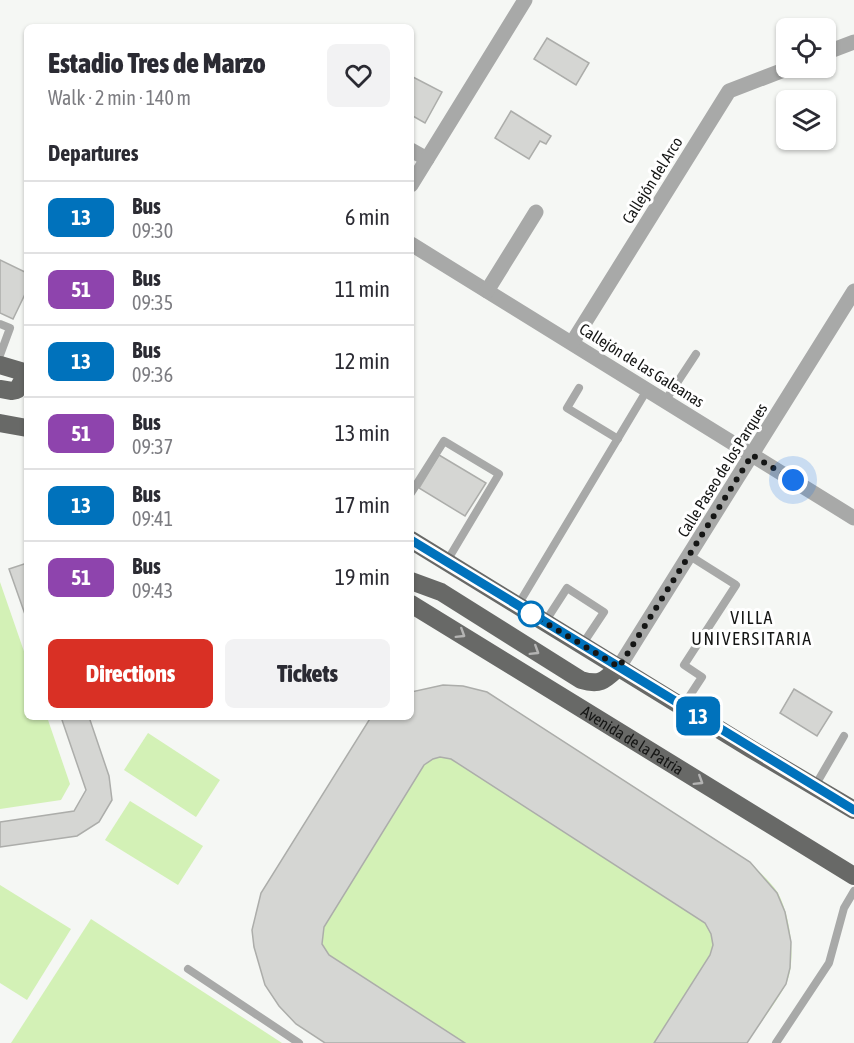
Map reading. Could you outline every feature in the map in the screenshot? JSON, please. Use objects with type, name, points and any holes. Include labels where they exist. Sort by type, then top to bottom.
[{"type":"main road","points":[[0,366],[24,372]]},
{"type":"main road","points":[[0,389],[17,390],[24,378]]},
{"type":"main road","points":[[0,423],[24,427]]},
{"type":"main road","points":[[414,542],[854,810]]},
{"type":"main road","points":[[414,582],[441,592],[581,680],[591,683],[602,681],[619,667]]},
{"type":"main road","name":"Avenida de la Patria","points":[[414,606],[854,876]]},
{"type":"street","points":[[414,179],[525,0]]},
{"type":"street","points":[[836,49],[854,42]]},
{"type":"street","name":"Callejón del Arco","points":[[572,343],[729,91],[776,73]]},
{"type":"street","points":[[414,152],[427,159]]},
{"type":"street","points":[[487,291],[536,212]]},
{"type":"street","name":"Callejón de las Galeanas","points":[[414,246],[854,518]]},
{"type":"street","name":"Calle Paseo de los Parques","points":[[619,667],[854,291]]},
{"type":"lane","points":[[0,324],[10,328],[0,355]]},
{"type":"lane","points":[[665,401],[696,354]]},
{"type":"lane","points":[[579,388],[567,408],[618,439]]},
{"type":"lane","points":[[517,606],[647,390]]},
{"type":"lane","points":[[414,488],[444,441],[499,474],[447,562]]},
{"type":"lane","points":[[683,706],[702,677],[684,665],[736,585],[690,556]]},
{"type":"lane","points":[[545,622],[567,588],[604,612],[582,645]]},
{"type":"lane","points":[[814,786],[843,736]]},
{"type":"lane","points":[[776,1043],[829,963],[844,908],[854,891]]},
{"type":"lane","points":[[188,969],[299,1043]]},
{"type":"green space","points":[[0,582],[24,651],[24,720],[48,720],[70,784],[61,800],[0,809]]},
{"type":"green space","points":[[443,685],[463,686],[487,692],[750,862],[772,885],[782,902],[789,925],[791,963],[786,984],[747,1043],[325,1043],[296,1024],[279,1006],[265,985],[254,947],[252,930],[261,893],[369,720],[414,720],[414,691]]},
{"type":"green space","points":[[148,733],[220,780],[196,817],[124,770]]},
{"type":"green space","points":[[130,801],[203,846],[178,885],[105,840]]},
{"type":"green space","points":[[0,885],[71,929],[27,1000],[0,983]]},
{"type":"green space","points":[[91,919],[282,1043],[11,1043]]},
{"type":"building","points":[[547,38],[589,63],[576,85],[534,59]]},
{"type":"building","points":[[414,78],[442,92],[425,123],[414,117]]},
{"type":"building","points":[[511,111],[551,136],[546,144],[540,141],[529,159],[495,138]]},
{"type":"building","points":[[0,260],[24,272],[24,296],[13,319],[0,313]]},
{"type":"building","points":[[439,455],[486,483],[465,516],[419,488]]},
{"type":"building","points":[[24,564],[24,612],[9,569]]},
{"type":"building","points":[[443,685],[463,686],[487,692],[750,862],[777,893],[785,912],[791,942],[790,968],[786,984],[747,1043],[654,1043],[710,955],[713,945],[711,934],[705,923],[451,759],[440,757],[424,765],[324,927],[322,944],[329,955],[465,1043],[325,1043],[296,1024],[279,1006],[265,985],[254,947],[252,930],[261,893],[369,720],[414,720],[414,691]]},
{"type":"building","points":[[794,689],[832,712],[817,736],[780,713]]},
{"type":"building","points":[[62,720],[90,720],[109,776],[112,800],[99,822],[77,836],[0,847],[0,822],[74,811],[86,790]]},
{"type":"bus line","name":"13","points":[[414,542],[854,810]]},
{"type":"district","name":"VILLA UNIVERSITARIA","points":[[752,627]]},
{"type":"route","points":[[531,614],[619,667],[752,455],[793,480]]}]
